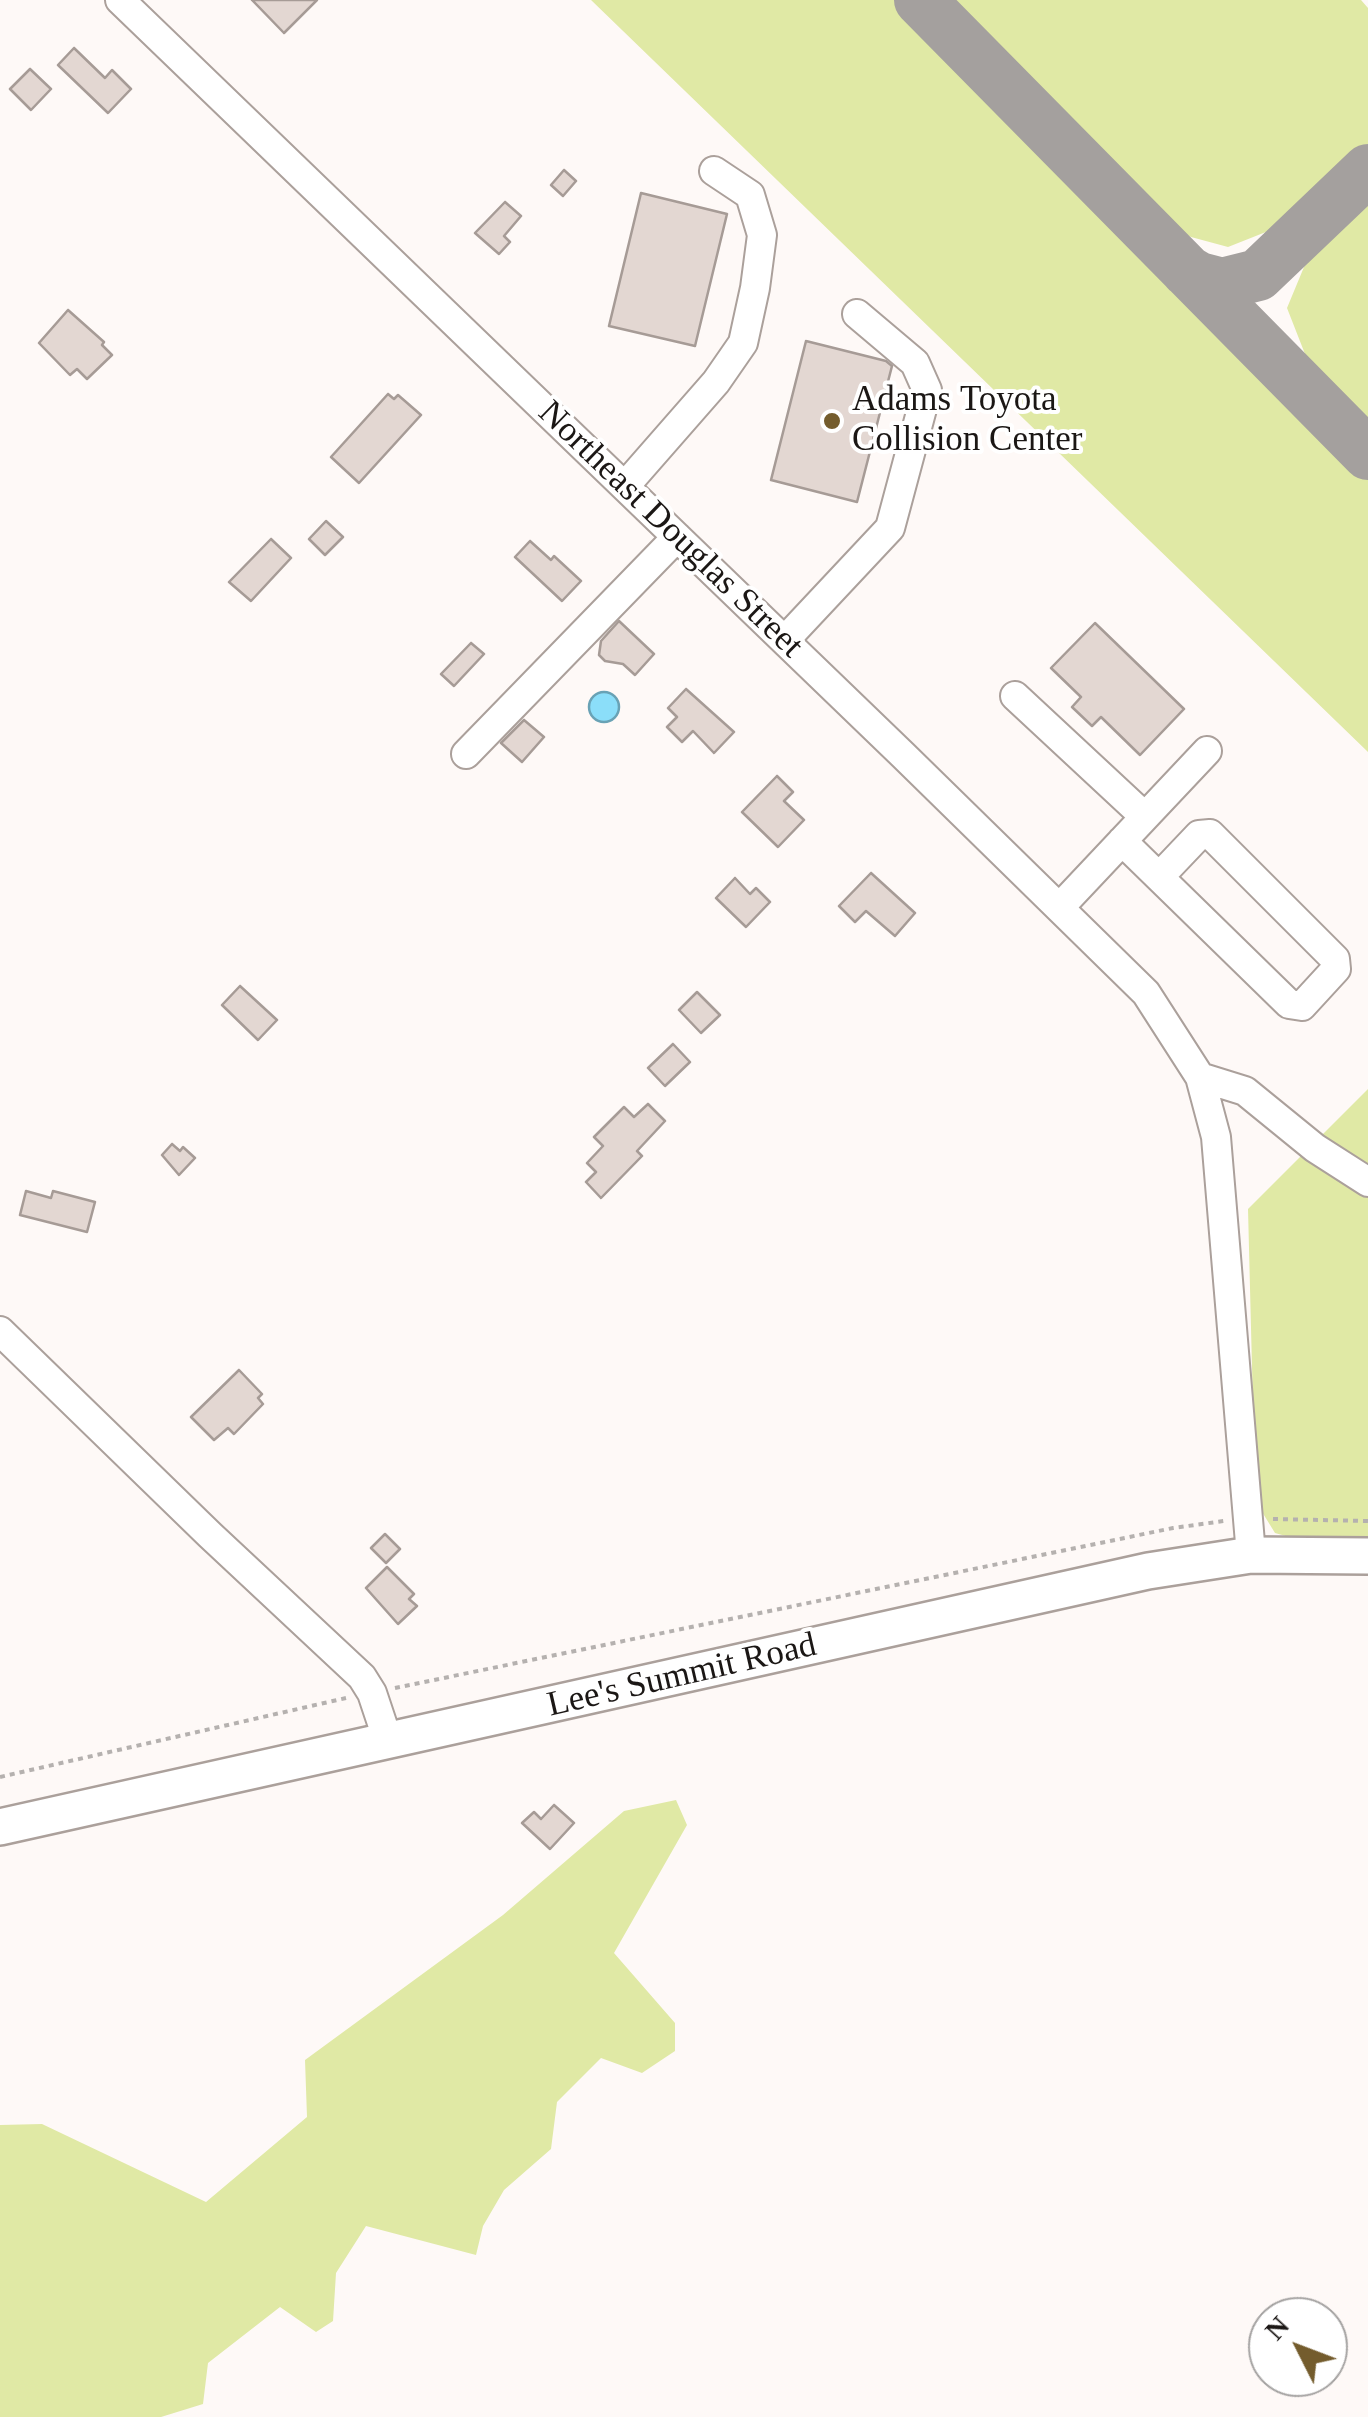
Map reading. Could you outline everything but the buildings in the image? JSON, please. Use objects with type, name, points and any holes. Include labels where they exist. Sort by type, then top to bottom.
[{"type":"main road","name":"Lee's Summit Road","points":[[0,1828],[1148,1571],[1251,1555],[1368,1556]]},
{"type":"street","name":"Northeast Douglas Street","points":[[120,0],[1146,993],[1200,1078],[1216,1136],[1251,1555]]},
{"type":"street","points":[[625,486],[744,344],[762,235],[750,195],[714,170]]},
{"type":"street","points":[[785,640],[890,528],[927,390],[915,363],[857,314]]},
{"type":"street","points":[[466,754],[677,537]]},
{"type":"street","points":[[1015,696],[1144,816]]},
{"type":"street","points":[[1060,907],[1206,751]]},
{"type":"street","points":[[1122,841],[1289,1004],[1302,1006],[1336,968],[1335,959],[1210,834],[1199,835],[1160,876]]},
{"type":"street","points":[[1200,1078],[1245,1091],[1315,1148],[1368,1182]]},
{"type":"street","points":[[0,1331],[362,1677],[372,1693],[388,1741]]},
{"type":"path","points":[[0,1777],[372,1693],[1172,1528],[1246,1518],[1368,1521]]},
{"type":"green space","points":[[591,0],[898,0],[1368,475],[1368,752]]},
{"type":"green space","points":[[940,0],[1361,0],[1368,8],[1368,144],[1350,165],[1276,228],[1228,247],[1191,237],[1171,226],[1111,175]]},
{"type":"green space","points":[[1368,192],[1368,428],[1305,354],[1287,308],[1304,267]]},
{"type":"green space","points":[[1368,1089],[1368,1542],[1300,1540],[1275,1533],[1259,1507],[1255,1486],[1248,1209]]},
{"type":"green space","points":[[676,1800],[687,1825],[614,1953],[675,2023],[675,2051],[642,2073],[601,2058],[557,2102],[551,2149],[504,2190],[483,2226],[476,2255],[366,2226],[336,2273],[333,2321],[316,2332],[280,2307],[208,2363],[203,2404],[161,2417],[0,2417],[0,2125],[42,2124],[206,2202],[307,2117],[305,2060],[503,1915],[624,1811]]},
{"type":"water","points":[[604,692],[618,701],[619,707],[610,721],[604,722],[590,713],[589,707],[598,693]]},
{"type":"taxiway","points":[[920,0],[1368,454]]},
{"type":"taxiway","points":[[1187,271],[1222,284],[1258,275],[1368,170]]},
{"type":"place","name":"Adams Toyota Collision Center","points":[[832,421]]}]
